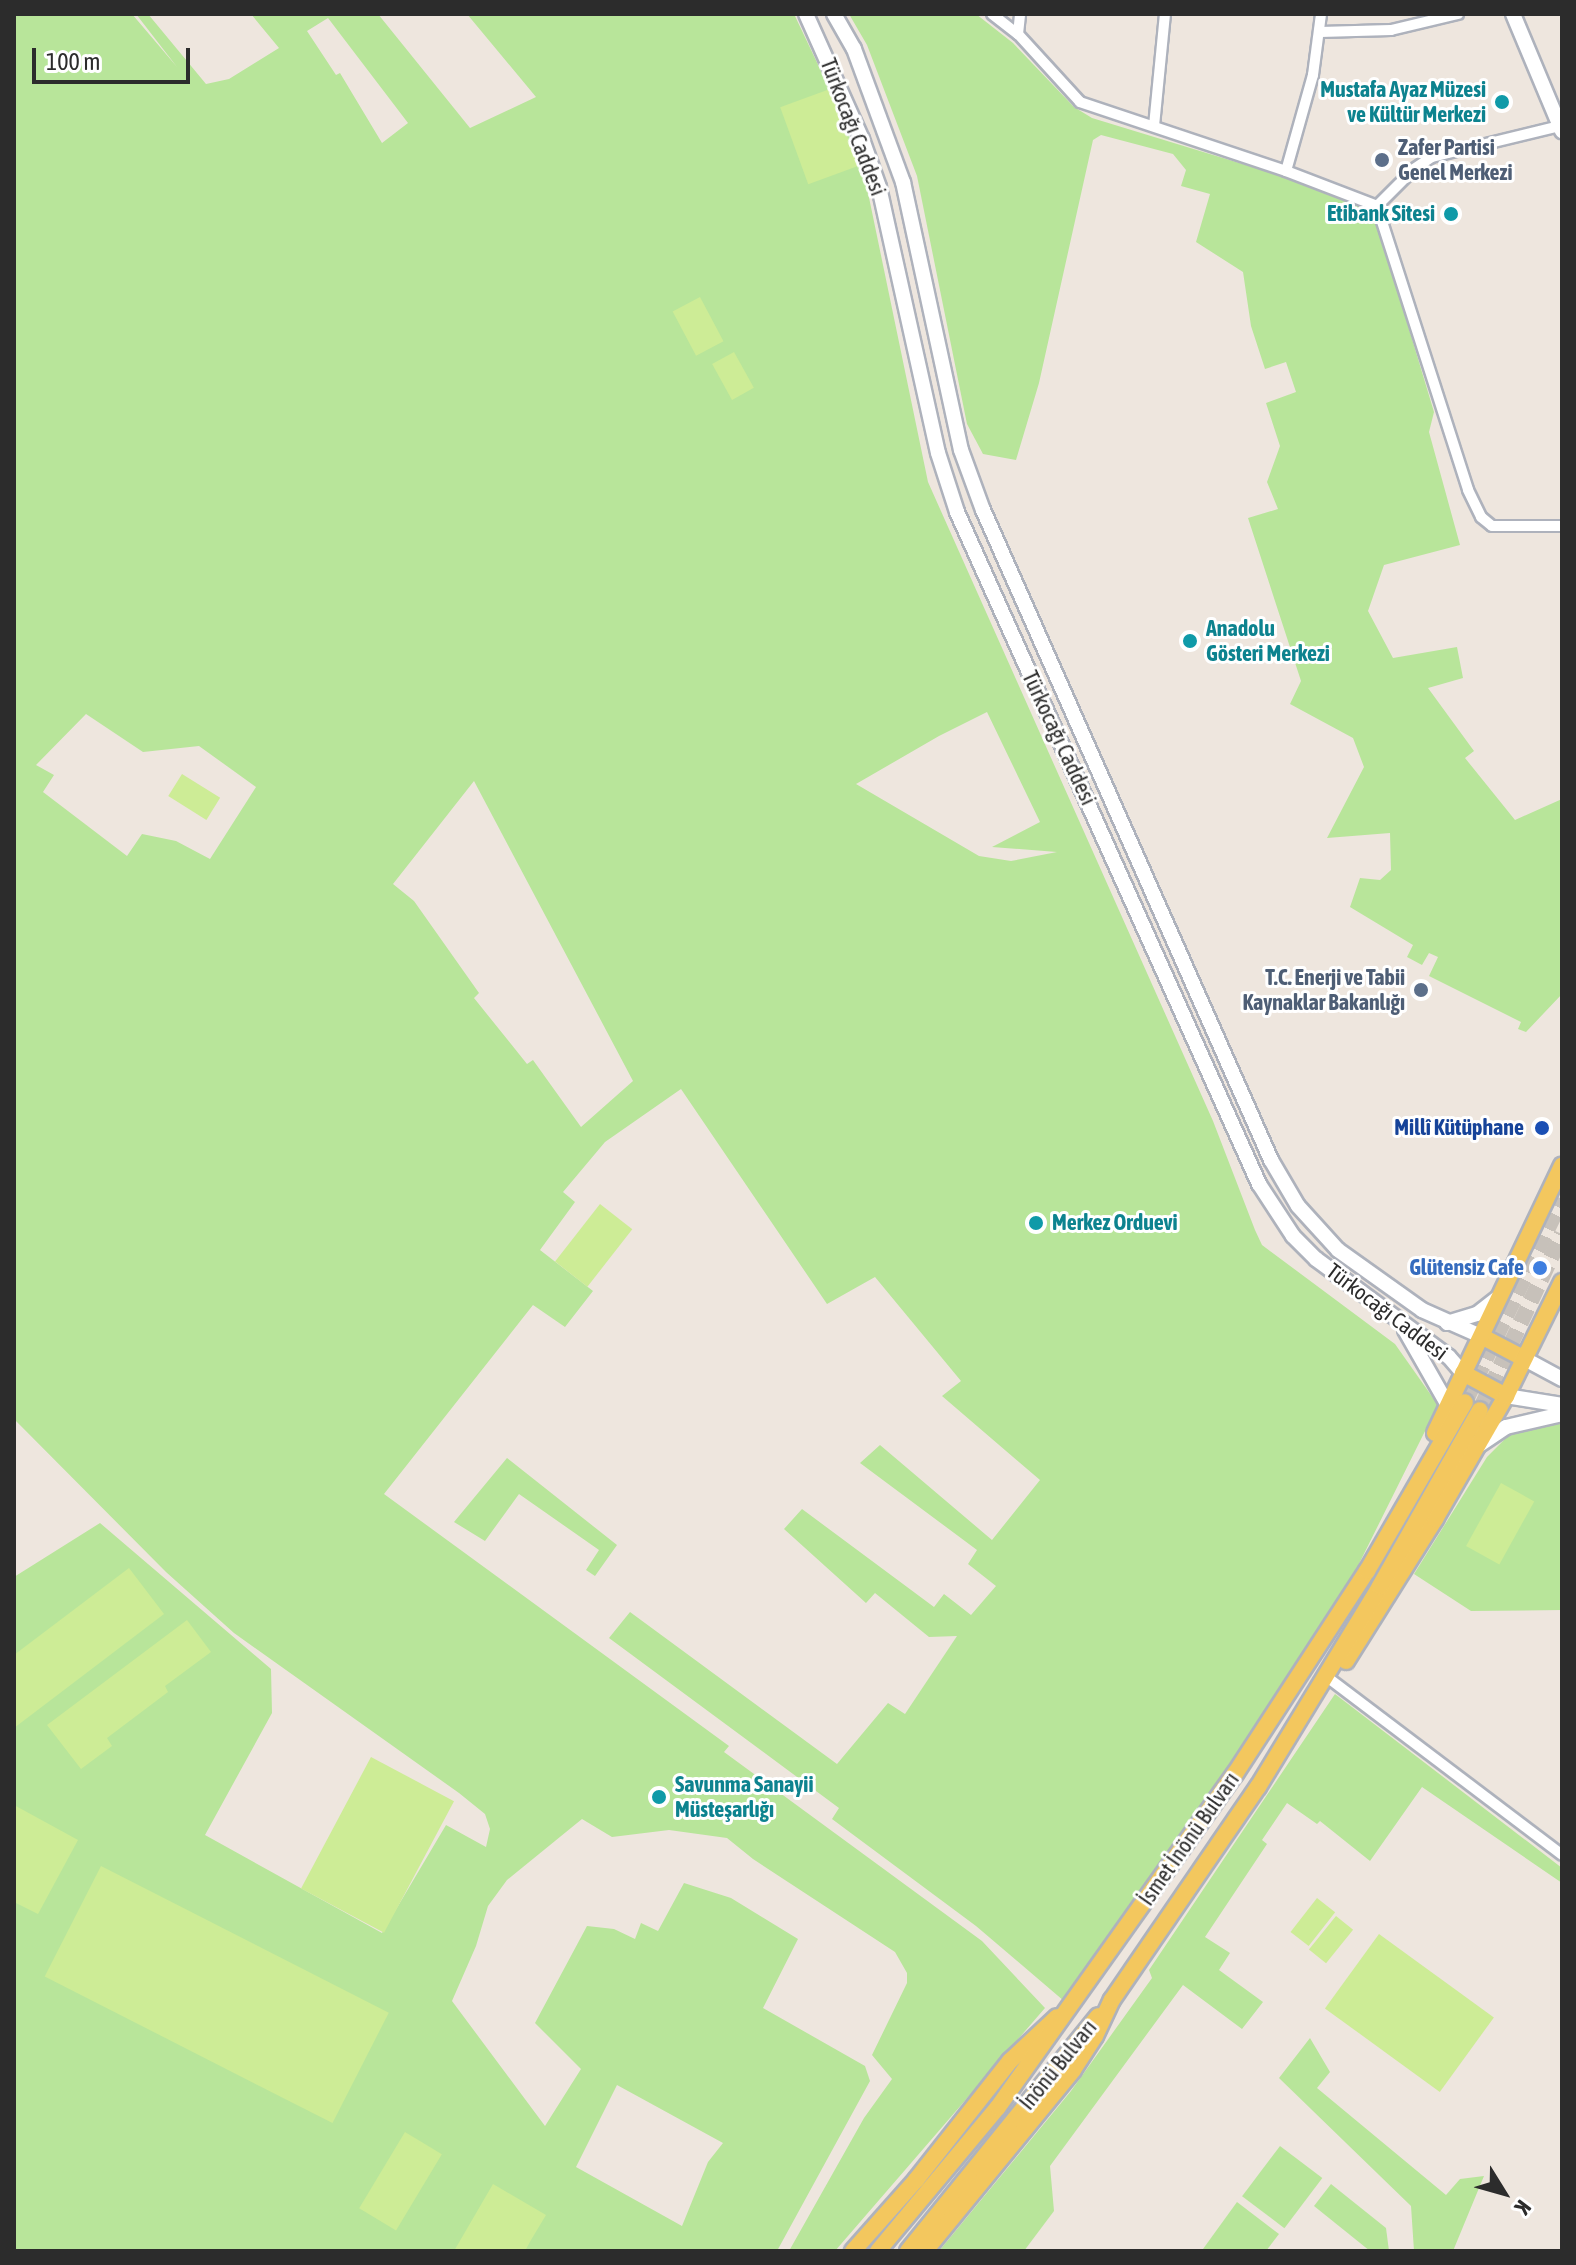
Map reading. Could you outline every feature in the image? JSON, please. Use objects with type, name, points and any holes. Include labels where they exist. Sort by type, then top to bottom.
[{"type":"main road","name":"Türkocağı Caddesi","points":[[806,14],[862,139],[879,187],[938,453],[957,512],[1249,1162],[1276,1213],[1316,1259],[1449,1357],[1463,1373]]},
{"type":"main road","name":"Türkocağı Caddesi","points":[[834,14],[859,62],[903,182],[961,450],[983,510],[1271,1160],[1298,1206],[1338,1250],[1371,1276],[1446,1323],[1483,1337]]},
{"type":"main road","points":[[1513,14],[1561,128]]},
{"type":"main road","points":[[938,453],[961,450]]},
{"type":"main road","points":[[1112,853],[1128,838]]},
{"type":"main road","points":[[1118,870],[1135,855]]},
{"type":"main road","points":[[1464,1407],[1463,1373],[1483,1337],[1562,1166]]},
{"type":"main road","points":[[1258,1787],[1380,1609],[1506,1396],[1562,1282]]},
{"type":"main road","points":[[1446,1323],[1477,1314],[1502,1294]]},
{"type":"main road","points":[[1401,1323],[1464,1407]]},
{"type":"main road","points":[[1483,1337],[1562,1379]]},
{"type":"main road","points":[[1463,1373],[1506,1396],[1562,1405]]},
{"type":"main road","name":"İsmet İnönü Bulvarı","points":[[878,2251],[998,2107],[1235,1774],[1367,1571],[1464,1407]]},
{"type":"main road","name":"İsmet İnönü Bulvarı","points":[[1112,2000],[1258,1787],[1380,1586],[1464,1407]]},
{"type":"main road","points":[[1477,1446],[1506,1427],[1562,1414]]},
{"type":"main road","points":[[925,2251],[1073,2070],[1095,2036],[1112,2000]]},
{"type":"main road","name":"İnönü Bulvarı","points":[[1005,2130],[1112,2000]]},
{"type":"main road","points":[[853,2251],[916,2180],[1010,2061],[1037,2032],[1071,2007]]},
{"type":"main road","points":[[863,2251],[1071,2007]]},
{"type":"main road","points":[[897,2251],[1005,2130]]},
{"type":"main road","points":[[908,2251],[1005,2130]]},
{"type":"street","points":[[992,14],[1018,34],[1080,102],[1286,171],[1377,206]]},
{"type":"street","points":[[1018,34],[1020,14]]},
{"type":"street","points":[[1154,126],[1165,14]]},
{"type":"street","points":[[1286,171],[1304,112],[1321,14]]},
{"type":"street","points":[[1320,32],[1391,30],[1458,14]]},
{"type":"street","points":[[1377,206],[1414,169],[1432,157],[1561,128]]},
{"type":"street","points":[[1377,206],[1468,490],[1481,517],[1492,526],[1562,526]]},
{"type":"street","points":[[1331,1680],[1562,1855]]},
{"type":"green space","points":[[14,14],[132,14],[177,67],[136,14],[148,14],[206,84],[229,79],[279,48],[251,14],[378,14],[470,128],[536,97],[467,14],[794,14],[841,113],[866,183],[928,482],[1213,1121],[1255,1230],[1262,1245],[1395,1344],[1438,1405],[1337,1608],[1071,2007],[976,1926],[832,1819],[839,1808],[609,1638],[630,1612],[837,1764],[888,1703],[905,1714],[957,1636],[929,1637],[875,1593],[866,1603],[784,1529],[802,1509],[934,1607],[944,1594],[971,1615],[996,1586],[968,1564],[977,1550],[860,1463],[880,1445],[992,1540],[1040,1480],[942,1396],[961,1381],[875,1277],[827,1304],[681,1089],[605,1142],[563,1192],[575,1202],[540,1250],[593,1291],[565,1327],[533,1305],[384,1494],[729,1746],[724,1752],[982,1941],[1045,2008],[835,2251],[789,2251],[864,2118],[892,2079],[872,2055],[907,1983],[907,1973],[895,1952],[753,1859],[727,1838],[669,1830],[612,1837],[582,1819],[507,1880],[488,1906],[476,1946],[452,2001],[545,2126],[581,2069],[535,2023],[587,1926],[614,1929],[635,1939],[641,1923],[658,1931],[684,1883],[731,1898],[798,1939],[763,2008],[865,2066],[870,2081],[777,2251],[14,2251],[14,1577],[100,1523],[271,1669],[272,1713],[205,1835],[382,1933],[446,1825],[486,1847],[490,1829],[485,1814],[459,1793],[234,1633],[166,1572],[14,1419]],"holes":[[[328,18],[408,123],[382,143],[340,73],[336,75],[307,31]],[[987,712],[1040,822],[992,847],[1057,852],[1011,861],[979,856],[856,784]],[[86,714],[143,752],[199,746],[256,787],[210,859],[176,841],[142,834],[127,856],[43,792],[54,775],[36,765]],[[474,781],[633,1081],[581,1127],[533,1060],[527,1064],[474,998],[479,993],[414,901],[393,884]],[[617,2085],[723,2143],[708,2162],[682,2226],[576,2167]]]},
{"type":"green space","points":[[849,14],[976,14],[1013,43],[1074,107],[1092,118],[1285,177],[1373,209],[1434,412],[1429,432],[1460,545],[1384,565],[1368,611],[1393,658],[1457,647],[1463,678],[1428,688],[1474,751],[1465,758],[1515,820],[1562,799],[1562,994],[1526,1032],[1518,1029],[1521,1022],[1429,976],[1438,957],[1429,953],[1422,965],[1407,957],[1413,945],[1350,907],[1360,878],[1380,880],[1391,870],[1390,833],[1327,838],[1364,767],[1353,738],[1290,704],[1301,681],[1248,518],[1278,509],[1267,482],[1280,446],[1266,403],[1296,392],[1286,362],[1265,369],[1251,326],[1243,272],[1196,242],[1210,194],[1181,186],[1186,170],[1173,154],[1101,135],[1093,140],[1039,383],[1016,460],[983,454],[967,424],[917,176],[867,45]]},
{"type":"green space","points":[[830,89],[858,166],[808,184],[780,107]]},
{"type":"green space","points":[[700,297],[723,341],[696,356],[673,312]]},
{"type":"green space","points":[[734,352],[754,388],[732,400],[712,364]]},
{"type":"green space","points":[[182,774],[220,798],[206,820],[168,796]]},
{"type":"green space","points":[[600,1204],[632,1229],[587,1287],[555,1262]]},
{"type":"green space","points":[[1546,1423],[1562,1423],[1562,1610],[1471,1611],[1414,1574],[1487,1457],[1513,1431]]},
{"type":"green space","points":[[507,1458],[617,1545],[595,1576],[586,1570],[599,1550],[519,1494],[485,1541],[454,1522]]},
{"type":"green space","points":[[1501,1483],[1534,1501],[1499,1564],[1466,1546]]},
{"type":"green space","points":[[129,1568],[164,1614],[14,1728],[14,1655]]},
{"type":"green space","points":[[187,1620],[211,1652],[165,1686],[168,1692],[107,1738],[112,1746],[81,1769],[47,1725]]},
{"type":"green space","points":[[1335,1694],[1562,1868],[1562,1883],[1422,1787],[1370,1861],[1320,1821],[1317,1824],[1287,1803],[1262,1840],[1267,1844],[1205,1937],[1230,1953],[1219,1970],[1263,2002],[1242,2029],[1183,1985],[1050,2166],[1054,2211],[1024,2251],[939,2251],[1071,2091],[1152,1978],[1149,1970]]},
{"type":"green space","points":[[371,1757],[454,1801],[384,1933],[301,1889]]},
{"type":"green space","points":[[14,1805],[78,1840],[38,1914],[14,1902]]},
{"type":"green space","points":[[101,1866],[389,2013],[333,2123],[45,1976]]},
{"type":"green space","points":[[1317,1898],[1335,1912],[1309,1946],[1291,1932]]},
{"type":"green space","points":[[1336,1916],[1353,1930],[1326,1963],[1309,1949]]},
{"type":"green space","points":[[1379,1934],[1494,2017],[1440,2092],[1325,2008]]},
{"type":"green space","points":[[1310,2038],[1330,2072],[1317,2088],[1446,2195],[1460,2179],[1484,2176],[1453,2251],[1414,2251],[1411,2206],[1279,2078]]},
{"type":"green space","points":[[405,2132],[442,2154],[396,2230],[359,2208]]},
{"type":"green space","points":[[1280,2146],[1322,2178],[1284,2228],[1242,2196]]},
{"type":"green space","points":[[493,2184],[546,2215],[525,2251],[454,2251]]},
{"type":"green space","points":[[1331,2184],[1386,2228],[1389,2251],[1370,2251],[1314,2206]]},
{"type":"green space","points":[[1237,2202],[1279,2234],[1266,2251],[1203,2249]]},
{"type":"tunnel","points":[[1465,1402],[1562,1199]]},
{"type":"tunnel","points":[[1480,1410],[1562,1234]]},
{"type":"place","name":"Mustafa Ayaz Müzesi ve Kültür Merkezi","points":[[1502,102]]},
{"type":"place","name":"Zafer Partisi Genel Merkezi","points":[[1382,160]]},
{"type":"place","name":"Etibank Sitesi","points":[[1451,214]]},
{"type":"place","name":"Anadolu Gösteri Merkezi","points":[[1190,641]]},
{"type":"place","name":"T.C. Enerji ve Tabii Kaynaklar Bakanlığı","points":[[1421,990]]},
{"type":"place","name":"Millî Kütüphane","points":[[1542,1128]]},
{"type":"place","name":"Merkez Orduevi","points":[[1036,1223]]},
{"type":"place","name":"Glütensiz Cafe","points":[[1540,1268]]},
{"type":"place","name":"Savunma Sanayii Müsteşarlığı","points":[[659,1797]]}]
